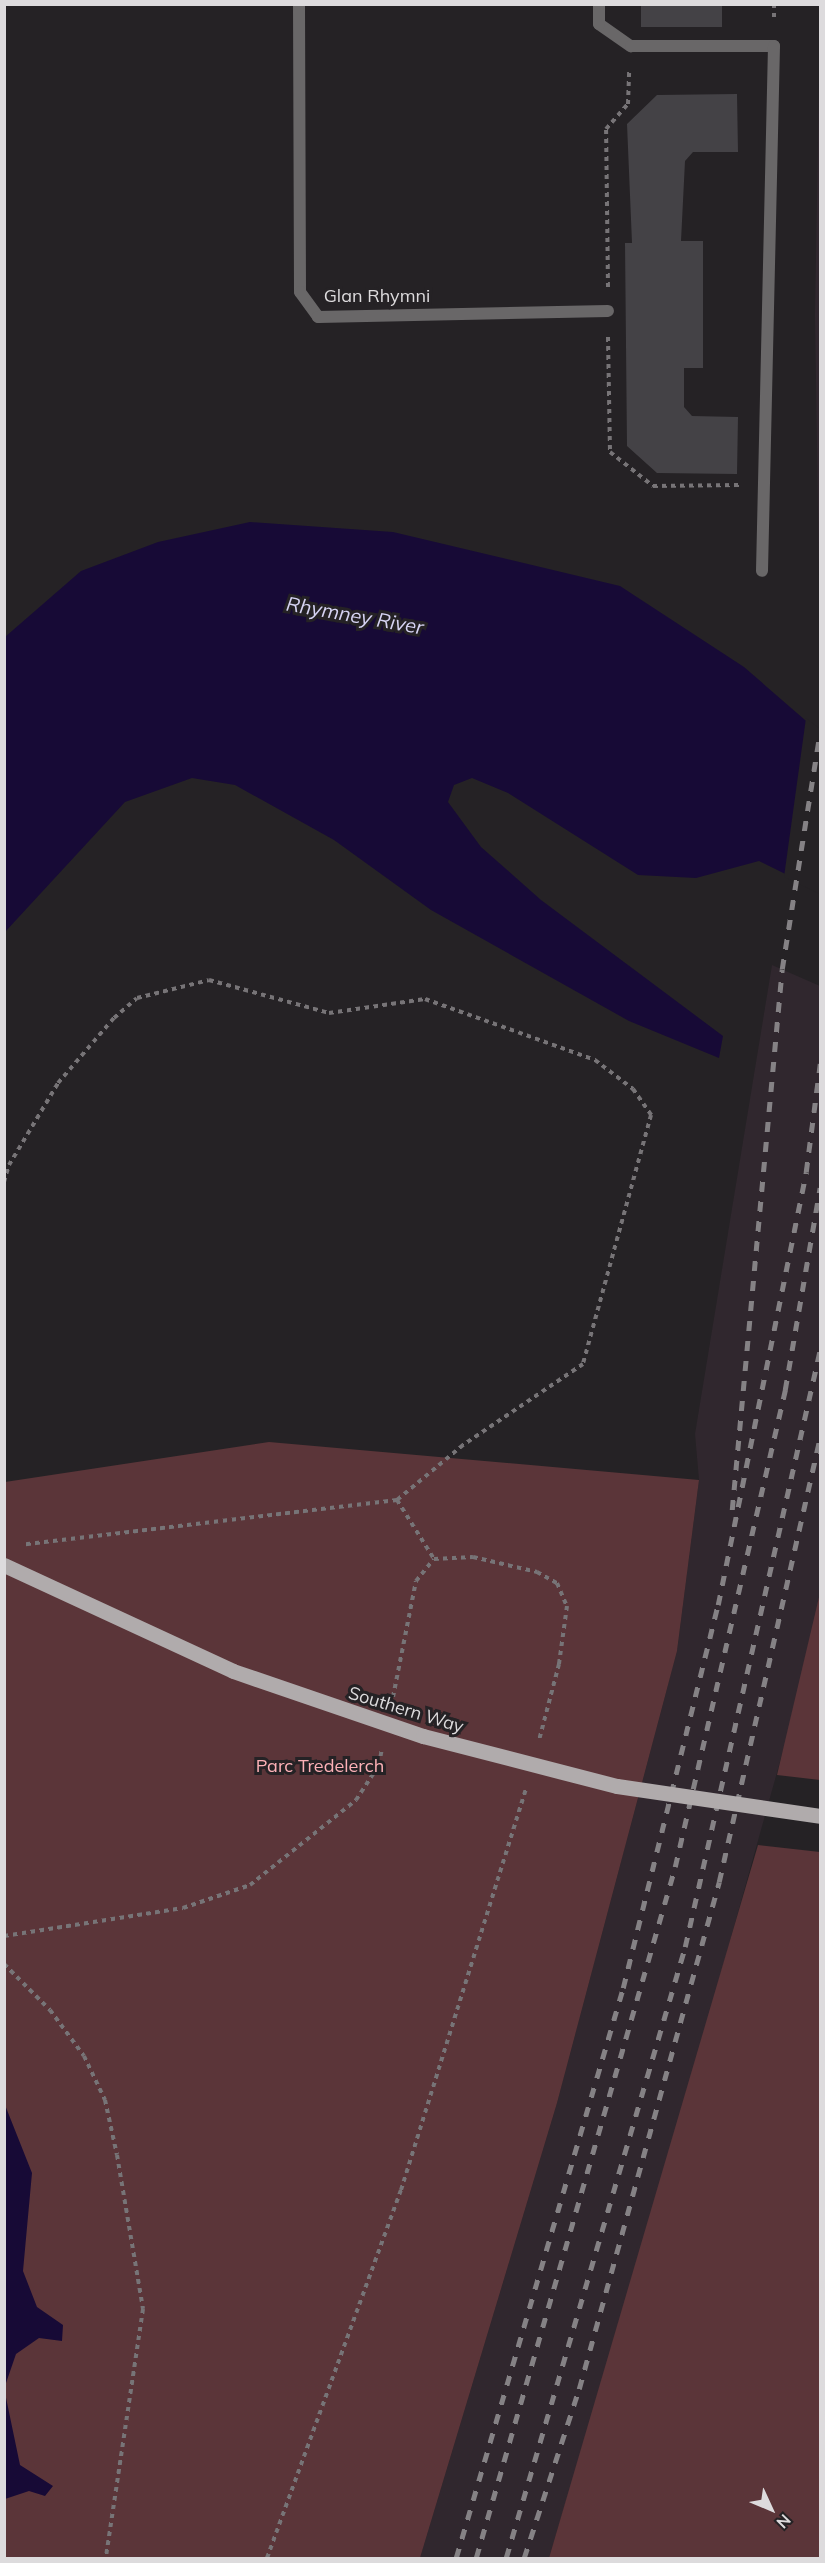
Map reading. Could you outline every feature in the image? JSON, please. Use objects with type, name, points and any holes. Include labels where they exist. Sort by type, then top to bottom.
[{"type":"main road","name":"Southern Way","points":[[4,1565],[233,1671],[423,1736],[617,1786],[820,1816]]},
{"type":"street","name":"Glan Rhymni","points":[[299,4],[300,292],[318,317],[608,311]]},
{"type":"street","points":[[599,4],[599,24],[630,46],[774,46],[762,571]]},
{"type":"path","points":[[4,1182],[9,1165],[58,1083],[114,1018],[137,998],[209,980],[329,1013],[425,999],[595,1060],[633,1089],[651,1115],[583,1364],[463,1445],[397,1500],[16,1545]]},
{"type":"path","points":[[397,1500],[434,1559]]},
{"type":"path","points":[[390,1708],[416,1581],[434,1559],[473,1557],[537,1572],[557,1583],[567,1606],[559,1664],[536,1752]]},
{"type":"path","points":[[4,1936],[183,1908],[250,1885],[356,1800],[379,1766],[383,1742]]},
{"type":"path","points":[[267,2559],[401,2190],[527,1785]]},
{"type":"path","points":[[4,1964],[50,2010],[84,2056],[105,2100],[117,2155],[142,2309],[106,2559]]},
{"type":"shaded area","points":[[820,25],[820,642],[815,315]]},
{"type":"shaded area","points":[[772,965],[820,986],[820,1593],[808,1661],[671,2153],[549,2558],[420,2558],[557,2103],[677,1651],[699,1480],[695,1434]]},
{"type":"green space","name":"Parc Tredelerch","points":[[269,1442],[699,1480],[677,1651],[557,2103],[420,2558],[5,2558],[5,1482]]},
{"type":"green space","points":[[820,1593],[820,1780],[777,1775]]},
{"type":"green space","points":[[758,1845],[820,1852],[820,2558],[549,2558]]},
{"type":"water","name":"Rhymney River","points":[[250,522],[393,532],[620,586],[744,667],[820,733],[820,891],[759,861],[696,878],[638,875],[508,793],[472,778],[454,785],[448,802],[481,847],[541,900],[723,1036],[719,1058],[629,1021],[431,910],[334,840],[235,785],[192,778],[125,802],[5,932],[5,637],[81,571],[158,542]]},
{"type":"water","points":[[5,2105],[32,2173],[23,2271],[37,2307],[63,2325],[62,2341],[39,2338],[16,2354],[5,2386]]},
{"type":"water","points":[[4,2388],[20,2465],[53,2486],[45,2496],[29,2491],[5,2499]]},
{"type":"pier","points":[[806,718],[820,729],[820,894],[784,877]]},
{"type":"building","points":[[641,4],[722,4],[722,27],[641,27]]},
{"type":"building","points":[[737,94],[738,152],[693,152],[685,161],[681,241],[703,241],[703,368],[684,368],[684,407],[692,416],[738,417],[737,474],[657,473],[627,446],[625,243],[632,243],[627,124],[657,95]]},
{"type":"railway","points":[[732,1510],[782,969],[820,732]]},
{"type":"railway","points":[[456,2558],[623,1988],[718,1605],[806,1172],[820,1064]]},
{"type":"railway","points":[[476,2558],[675,1867],[785,1390],[820,1188]]},
{"type":"railway","points":[[506,2558],[685,1947],[820,1350]]},
{"type":"railway","points":[[524,2558],[579,2389],[719,1882],[820,1436]]}]
